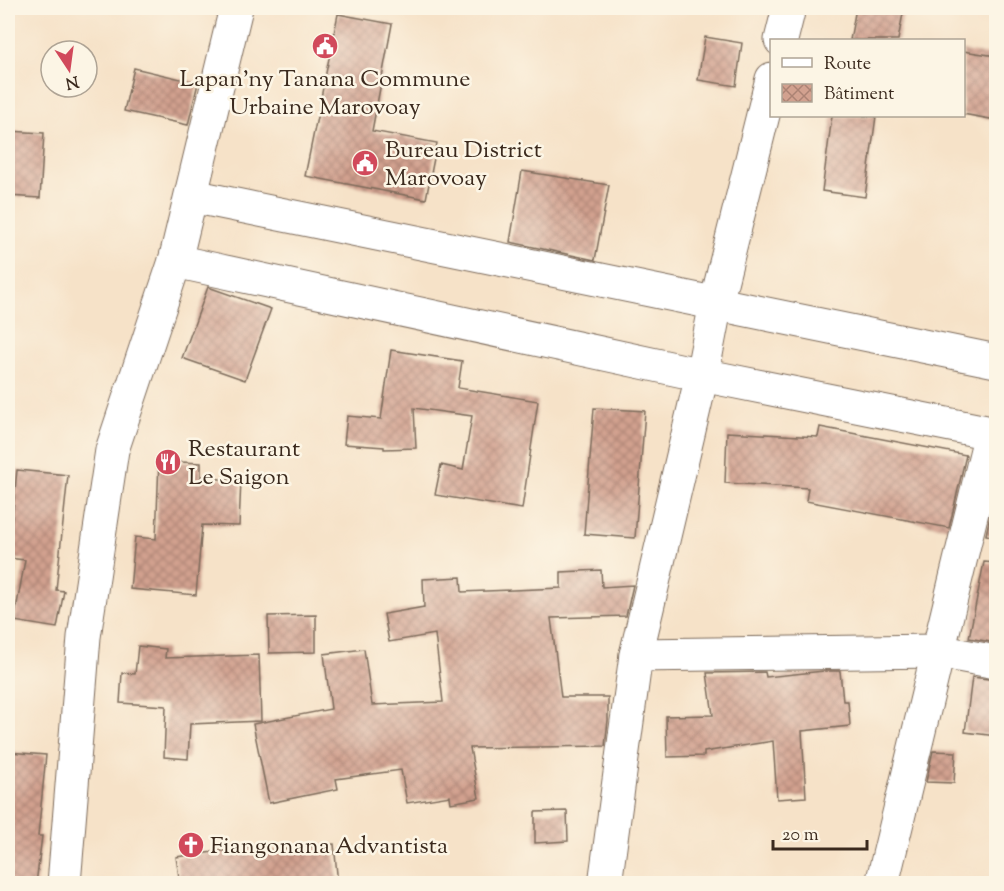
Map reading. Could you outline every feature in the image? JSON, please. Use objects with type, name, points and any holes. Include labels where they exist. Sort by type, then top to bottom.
[{"type":"street","points":[[64,884],[84,637],[112,450],[175,261],[236,8]]},
{"type":"street","points":[[781,39],[789,8]]},
{"type":"street","points":[[605,884],[636,655],[702,375],[716,303],[770,83]]},
{"type":"street","points":[[192,196],[996,361]]},
{"type":"street","points":[[175,261],[702,375],[994,434],[937,651],[882,884]]},
{"type":"street","points":[[636,655],[937,651],[996,662]]},
{"type":"building","points":[[856,8],[904,8],[898,39],[850,39]]},
{"type":"building","points":[[338,14],[392,24],[372,131],[437,143],[426,199],[305,176]]},
{"type":"building","points":[[705,37],[742,43],[736,86],[698,80]]},
{"type":"building","points":[[965,51],[996,56],[996,120],[965,114]]},
{"type":"building","points":[[134,68],[198,83],[188,125],[124,111]]},
{"type":"building","points":[[832,117],[876,117],[865,197],[822,191]]},
{"type":"building","points":[[8,131],[44,133],[40,198],[8,196]]},
{"type":"building","points":[[522,171],[609,185],[595,260],[510,242]]},
{"type":"building","points":[[208,287],[271,309],[245,380],[182,358]]},
{"type":"building","points":[[391,350],[462,361],[458,388],[538,401],[522,509],[435,495],[441,465],[463,470],[472,416],[414,408],[416,448],[384,449],[384,447],[344,444],[347,416],[381,419]]},
{"type":"building","points":[[594,408],[645,411],[635,538],[584,534]]},
{"type":"building","points":[[820,427],[966,455],[949,528],[806,501],[808,488],[725,483],[727,432],[818,437]]},
{"type":"building","points":[[159,461],[201,463],[201,478],[241,480],[239,526],[202,525],[196,595],[130,589],[135,537],[156,539]]},
{"type":"building","points":[[17,470],[68,475],[56,590],[64,591],[57,628],[14,621],[25,560],[8,558]]},
{"type":"building","points":[[996,490],[996,537],[986,535]]},
{"type":"building","points":[[984,562],[996,563],[996,643],[969,638]]},
{"type":"building","points":[[601,570],[602,587],[633,585],[626,616],[551,618],[561,697],[608,697],[605,746],[470,748],[479,798],[451,803],[450,796],[407,803],[401,770],[336,779],[338,789],[269,803],[253,724],[331,709],[324,654],[364,649],[372,705],[443,702],[435,634],[389,642],[384,614],[424,607],[423,579],[461,577],[462,592],[561,588],[561,572]]},
{"type":"building","points":[[316,615],[316,652],[269,653],[268,616]]},
{"type":"building","points":[[138,646],[166,649],[165,658],[259,655],[261,721],[190,724],[188,759],[164,757],[166,706],[120,703],[122,673],[135,674]]},
{"type":"building","points":[[840,671],[843,701],[848,701],[850,726],[802,731],[806,797],[777,799],[773,741],[704,752],[704,756],[667,757],[666,716],[713,715],[707,673],[765,672],[766,677]]},
{"type":"building","points":[[972,677],[996,680],[996,736],[965,732]]},
{"type":"building","points":[[933,751],[956,752],[954,783],[926,782]]},
{"type":"building","points":[[8,752],[46,755],[38,836],[42,836],[36,884],[8,884]]},
{"type":"building","points":[[567,811],[568,841],[535,843],[535,812]]},
{"type":"building","points":[[334,844],[338,884],[180,884],[176,857],[259,846],[260,852]]},
{"type":"place","name":"Lapan'ny Tanana Commune Urbaine Marovoay","points":[[325,46]]},
{"type":"place","name":"Bureau District Marovoay","points":[[365,163]]},
{"type":"place","name":"Restaurant Le Saigon","points":[[168,462]]},
{"type":"place","name":"Fiangonana Advantista","points":[[191,845]]}]
